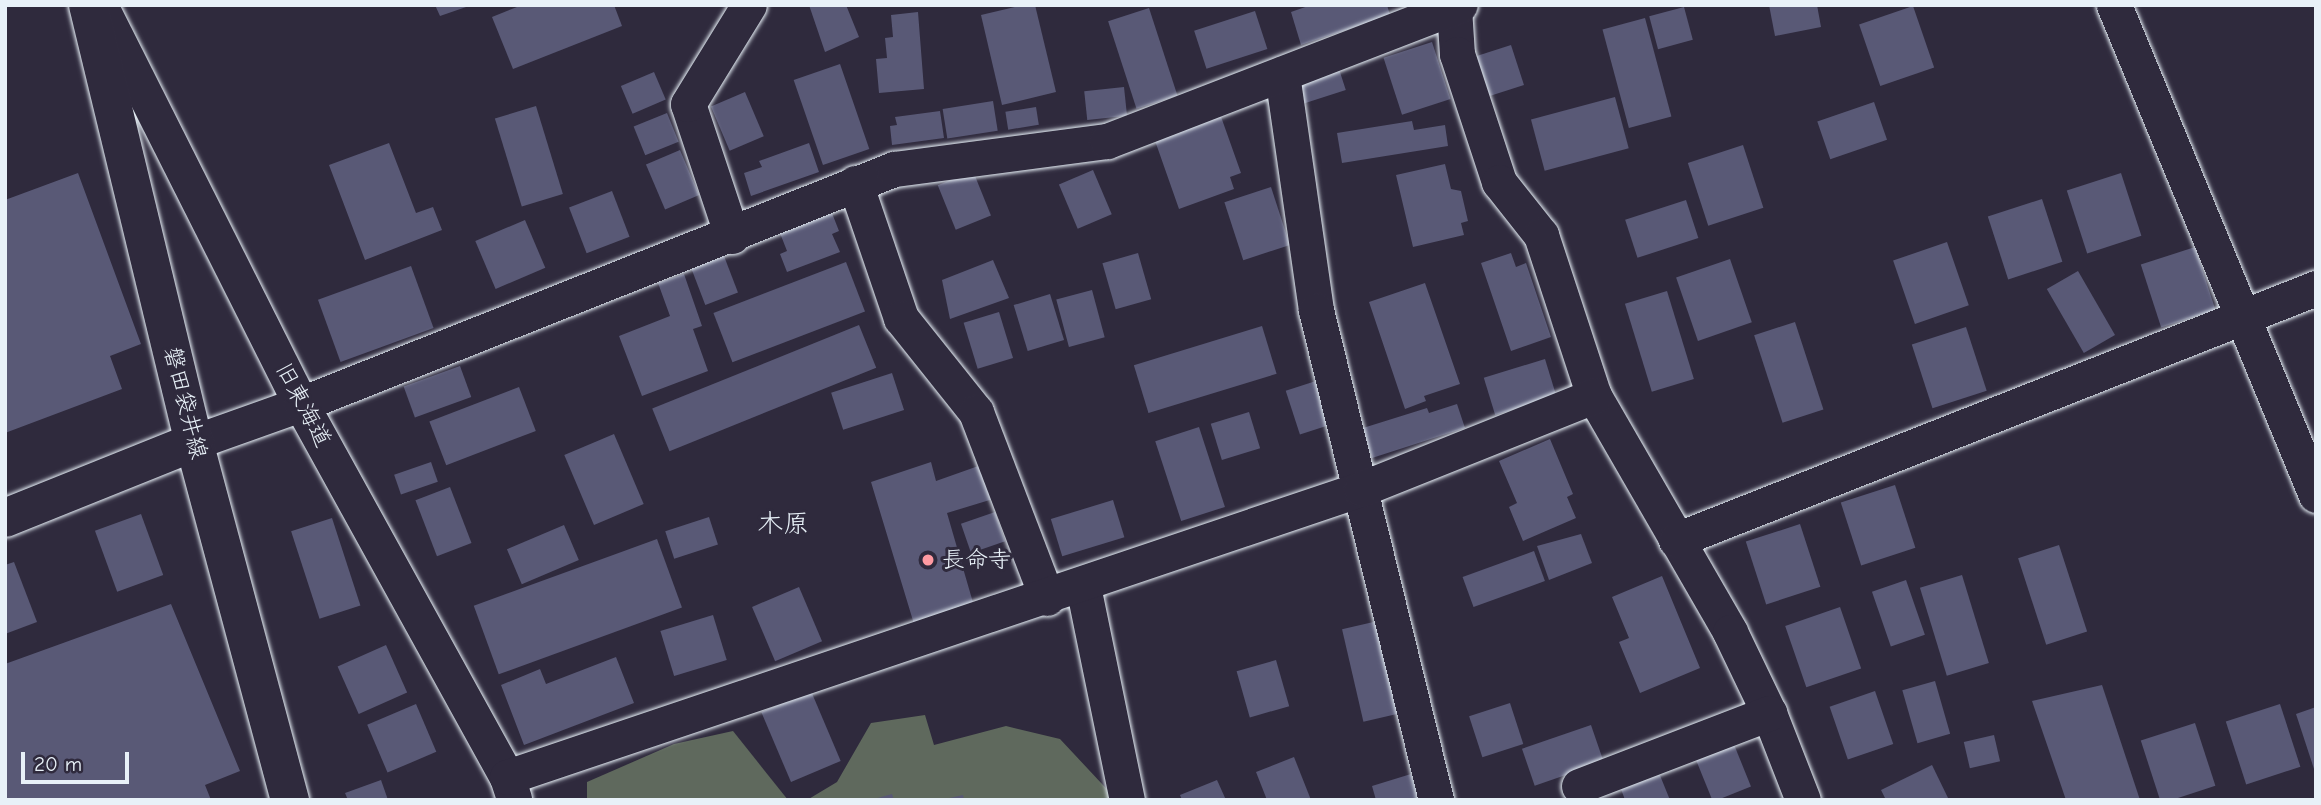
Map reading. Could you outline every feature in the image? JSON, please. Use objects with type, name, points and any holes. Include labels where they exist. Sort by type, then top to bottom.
[{"type":"main road","name":"磐田袋井線","points":[[88,5],[194,442],[290,800]]},
{"type":"main road","points":[[5,518],[194,442]]},
{"type":"street","name":"旧東海道","points":[[100,5],[301,404],[511,788]]},
{"type":"street","points":[[732,236],[688,104],[749,5]]},
{"type":"street","points":[[2114,5],[2316,495]]},
{"type":"street","points":[[194,442],[301,404],[732,236],[894,169],[1107,141],[1282,74],[1405,15],[1457,6],[1457,54],[1499,182],[1541,235],[1594,396],[1676,540],[1769,713],[1803,800]]},
{"type":"street","points":[[1282,74],[1316,310],[1436,800]]},
{"type":"street","points":[[855,183],[901,318],[976,412],[1047,598]]},
{"type":"street","points":[[1676,540],[2316,288]]},
{"type":"street","points":[[511,788],[1361,489],[1594,396]]},
{"type":"street","points":[[1083,586],[1127,800]]},
{"type":"street","points":[[1579,786],[1769,713]]},
{"type":"green space","points":[[925,715],[934,745],[1006,726],[1060,739],[1117,800],[807,800],[837,782],[871,723]]},
{"type":"green space","points":[[733,731],[788,800],[587,800],[587,782],[674,744]]},
{"type":"building","points":[[435,5],[469,5],[469,6],[440,16]]},
{"type":"building","points":[[522,5],[614,5],[622,26],[513,69],[492,17]]},
{"type":"building","points":[[809,5],[846,5],[859,37],[825,52]]},
{"type":"building","points":[[1023,5],[1035,5],[1056,92],[1002,105],[981,15]]},
{"type":"building","points":[[1311,5],[1387,5],[1390,15],[1301,45],[1291,12]]},
{"type":"building","points":[[1769,5],[1817,5],[1821,27],[1775,36]]},
{"type":"building","points":[[1913,6],[1934,67],[1880,86],[1859,25]]},
{"type":"building","points":[[1684,7],[1693,40],[1658,49],[1649,16]]},
{"type":"building","points":[[1149,8],[1177,95],[1137,109],[1108,21]]},
{"type":"building","points":[[1255,11],[1267,49],[1206,69],[1194,31]]},
{"type":"building","points":[[918,12],[924,89],[879,93],[876,59],[887,58],[885,38],[893,37],[891,15]]},
{"type":"building","points":[[1645,18],[1671,117],[1629,128],[1602,29]]},
{"type":"building","points":[[1432,42],[1451,99],[1402,115],[1383,58]]},
{"type":"building","points":[[1511,45],[1524,85],[1490,96],[1477,56]]},
{"type":"building","points":[[840,64],[869,149],[823,165],[794,80]]},
{"type":"building","points":[[1339,69],[1346,90],[1299,105],[1292,84]]},
{"type":"building","points":[[654,72],[666,100],[633,114],[621,86]]},
{"type":"building","points":[[1124,87],[1127,116],[1087,120],[1084,91]]},
{"type":"building","points":[[745,92],[764,136],[730,151],[711,106]]},
{"type":"building","points":[[1615,97],[1629,148],[1545,171],[1531,120]]},
{"type":"building","points":[[993,101],[998,131],[947,139],[943,109]]},
{"type":"building","points":[[1874,102],[1887,140],[1830,159],[1817,122]]},
{"type":"building","points":[[536,106],[563,194],[522,207],[495,119]]},
{"type":"building","points":[[1036,107],[1039,125],[1008,130],[1005,112]]},
{"type":"building","points":[[940,111],[944,138],[892,145],[890,126],[897,125],[895,117]]},
{"type":"building","points":[[1219,111],[1241,173],[1230,177],[1234,189],[1179,209],[1153,135]]},
{"type":"building","points":[[667,113],[679,142],[645,155],[634,126]]},
{"type":"building","points":[[1412,121],[1414,130],[1445,125],[1448,146],[1342,163],[1337,133]]},
{"type":"building","points":[[389,143],[416,213],[433,207],[442,230],[365,260],[329,165]]},
{"type":"building","points":[[809,143],[819,172],[751,196],[744,173],[762,167],[759,161]]},
{"type":"building","points":[[1743,145],[1763,208],[1708,226],[1688,163]]},
{"type":"building","points":[[680,150],[699,195],[665,210],[646,164]]},
{"type":"building","points":[[1445,164],[1451,189],[1461,191],[1468,221],[1461,223],[1464,235],[1413,247],[1396,175]]},
{"type":"building","points":[[1093,170],[1112,214],[1078,229],[1059,184]]},
{"type":"building","points":[[973,171],[991,216],[956,230],[938,185]]},
{"type":"building","points":[[78,173],[141,344],[110,356],[122,389],[5,433],[5,200]]},
{"type":"building","points":[[2121,173],[2141,236],[2087,253],[2067,191]]},
{"type":"building","points":[[1271,187],[1290,245],[1243,260],[1224,202]]},
{"type":"building","points":[[612,191],[630,237],[587,253],[569,207]]},
{"type":"building","points":[[2042,199],[2062,262],[2008,279],[1988,217]]},
{"type":"building","points":[[1686,200],[1698,238],[1637,258],[1625,220]]},
{"type":"building","points":[[830,208],[839,231],[832,234],[840,252],[787,272],[780,254],[787,251],[778,228]]},
{"type":"building","points":[[525,220],[545,268],[496,289],[475,241]]},
{"type":"building","points":[[1947,242],[1969,305],[1915,324],[1893,261]]},
{"type":"building","points":[[2195,247],[2215,310],[2161,327],[2141,265]]},
{"type":"building","points":[[1138,253],[1151,299],[1116,309],[1102,263]]},
{"type":"building","points":[[1511,253],[1516,267],[1526,263],[1551,337],[1511,351],[1481,263]]},
{"type":"building","points":[[724,256],[738,292],[705,305],[691,269]]},
{"type":"building","points":[[1730,259],[1752,322],[1698,341],[1676,278]]},
{"type":"building","points":[[993,260],[1009,298],[950,319],[942,280]]},
{"type":"building","points":[[846,262],[865,311],[732,362],[713,313]]},
{"type":"building","points":[[411,266],[434,328],[341,362],[318,300]]},
{"type":"building","points":[[2078,271],[2115,335],[2084,353],[2047,289]]},
{"type":"building","points":[[684,274],[702,326],[693,329],[708,371],[642,396],[619,336],[670,316],[658,283]]},
{"type":"building","points":[[1425,283],[1460,384],[1424,396],[1426,401],[1405,409],[1369,302]]},
{"type":"building","points":[[1092,290],[1105,337],[1069,347],[1056,300]]},
{"type":"building","points":[[1667,291],[1694,379],[1652,392],[1625,304]]},
{"type":"building","points":[[1050,294],[1064,340],[1028,351],[1014,305]]},
{"type":"building","points":[[999,312],[1013,358],[978,369],[964,323]]},
{"type":"building","points":[[1795,322],[1823,409],[1783,423],[1754,335]]},
{"type":"building","points":[[859,325],[876,368],[669,451],[652,409]]},
{"type":"building","points":[[1262,326],[1277,374],[1148,413],[1134,365]]},
{"type":"building","points":[[1966,327],[1987,391],[1932,408],[1912,345]]},
{"type":"building","points":[[1545,359],[1556,396],[1495,415],[1484,378]]},
{"type":"building","points":[[460,366],[471,397],[415,418],[404,387]]},
{"type":"building","points":[[892,373],[904,410],[843,430],[831,393]]},
{"type":"building","points":[[1319,380],[1333,424],[1300,435],[1286,391]]},
{"type":"building","points":[[519,387],[536,431],[446,465],[429,421]]},
{"type":"building","points":[[1457,404],[1465,428],[1372,458],[1363,428],[1427,408],[1429,413]]},
{"type":"building","points":[[1249,412],[1260,448],[1222,460],[1211,424]]},
{"type":"building","points":[[1199,427],[1225,507],[1181,521],[1155,441]]},
{"type":"building","points":[[614,434],[644,504],[594,525],[564,455]]},
{"type":"building","points":[[1550,439],[1573,494],[1567,497],[1576,518],[1523,541],[1509,507],[1517,503],[1499,461]]},
{"type":"building","points":[[431,462],[438,482],[401,495],[394,475]]},
{"type":"building","name":"長命寺","points":[[931,462],[936,481],[984,464],[993,499],[947,513],[974,606],[914,624],[871,482]]},
{"type":"building","points":[[1895,485],[1915,548],[1861,565],[1841,503]]},
{"type":"building","points":[[450,487],[472,543],[437,556],[415,500]]},
{"type":"building","points":[[1113,500],[1124,537],[1062,556],[1051,519]]},
{"type":"building","points":[[995,512],[1005,541],[971,553],[961,524]]},
{"type":"building","points":[[141,514],[163,575],[117,592],[95,531]]},
{"type":"building","points":[[709,517],[718,545],[674,559],[665,531]]},
{"type":"building","points":[[332,518],[360,605],[320,619],[291,531]]},
{"type":"building","points":[[1800,524],[1820,587],[1766,604],[1746,542]]},
{"type":"building","points":[[564,525],[579,560],[522,584],[507,549]]},
{"type":"building","points":[[1581,534],[1592,563],[1549,580],[1537,546]]},
{"type":"building","points":[[657,539],[682,608],[499,674],[474,606]]},
{"type":"building","points":[[2059,545],[2087,632],[2046,645],[2018,558]]},
{"type":"building","points":[[1534,551],[1545,581],[1474,607],[1463,577]]},
{"type":"building","points":[[14,562],[37,622],[5,634],[5,565]]},
{"type":"building","points":[[1962,575],[1989,663],[1947,676],[1920,588]]},
{"type":"building","points":[[1662,576],[1700,668],[1640,693],[1619,642],[1629,638],[1612,597]]},
{"type":"building","points":[[1906,580],[1925,635],[1891,647],[1872,592]]},
{"type":"building","points":[[799,587],[822,641],[775,661],[752,607]]},
{"type":"building","points":[[171,604],[240,771],[205,785],[211,800],[5,800],[5,664]]},
{"type":"building","points":[[1840,607],[1861,668],[1806,687],[1785,626]]},
{"type":"building","points":[[713,615],[727,660],[674,676],[660,631]]},
{"type":"building","points":[[1382,620],[1403,713],[1363,722],[1342,629]]},
{"type":"building","points":[[386,645],[407,693],[359,714],[338,667]]},
{"type":"building","points":[[616,657],[634,703],[524,745],[501,685],[540,669],[546,684]]},
{"type":"building","points":[[1276,660],[1289,706],[1250,717],[1237,671]]},
{"type":"building","points":[[1935,681],[1950,734],[1917,743],[1902,690]]},
{"type":"building","points":[[2102,685],[2140,800],[2066,800],[2032,701]]},
{"type":"building","points":[[811,691],[841,761],[791,782],[761,712]]},
{"type":"building","points":[[1875,691],[1893,744],[1848,760],[1830,707]]},
{"type":"building","points":[[1510,703],[1523,744],[1482,757],[1469,716]]},
{"type":"building","points":[[416,704],[436,752],[388,773],[367,725]]},
{"type":"building","points":[[2280,704],[2300,767],[2246,784],[2226,722]]},
{"type":"building","points":[[2316,707],[2316,772],[2315,772],[2296,714]]},
{"type":"building","points":[[2195,723],[2215,786],[2172,800],[2160,800],[2141,741]]},
{"type":"building","points":[[1591,725],[1604,762],[1535,786],[1522,749]]},
{"type":"building","points":[[1994,735],[2000,761],[1970,768],[1964,742]]},
{"type":"building","points":[[1733,742],[1751,787],[1712,800],[1695,757]]},
{"type":"building","points":[[1294,757],[1311,800],[1267,800],[1256,772]]},
{"type":"building","points":[[1932,765],[1949,800],[1886,800],[1881,790]]},
{"type":"building","points":[[1659,773],[1670,800],[1625,800],[1621,789]]},
{"type":"building","points":[[1411,774],[1419,800],[1376,800],[1372,786]]},
{"type":"building","points":[[381,780],[388,800],[348,800],[345,793]]},
{"type":"building","points":[[1217,780],[1226,800],[1182,800],[1180,795]]},
{"type":"building","points":[[892,794],[894,800],[874,800],[874,799]]},
{"type":"building","points":[[963,795],[964,800],[945,799]]},
{"type":"place","name":"長命寺","points":[[928,560]]},
{"type":"district","name":"木原","points":[[783,525]]}]
